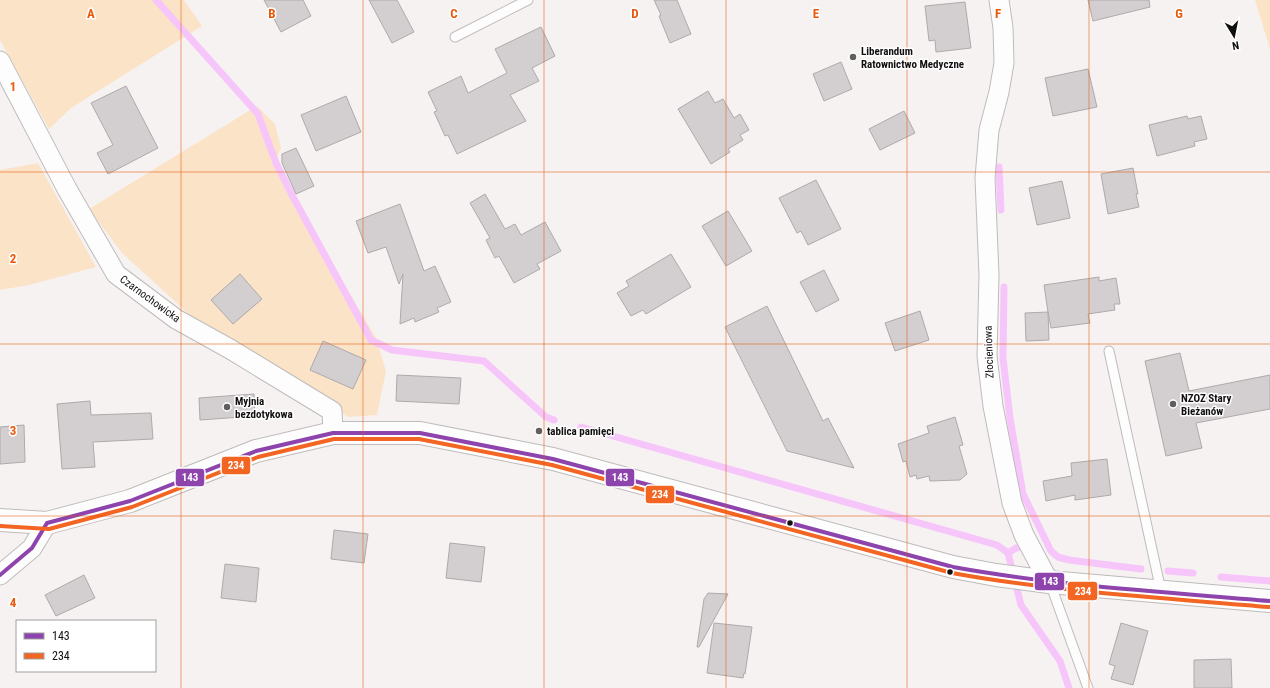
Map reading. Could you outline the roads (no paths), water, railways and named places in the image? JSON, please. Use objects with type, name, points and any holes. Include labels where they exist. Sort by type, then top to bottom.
[{"type":"street","name":"Złocieniowa","points":[[999,0],[1003,28],[1004,63],[999,92],[989,130],[985,178],[989,276],[987,350],[990,389],[1012,503],[1039,581]]},
{"type":"street","name":"Czarnochowicka","points":[[0,62],[67,189],[116,274],[176,319],[230,349],[332,411],[333,433]]},
{"type":"street","points":[[0,520],[47,523],[130,501],[256,451],[333,433],[420,433],[553,459],[953,567],[1039,581],[1270,601]]},
{"type":"street","points":[[0,575],[32,548],[47,523]]},
{"type":"lane","points":[[454,37],[528,0]]},
{"type":"lane","points":[[1109,351],[1161,591]]},
{"type":"lane","name":"Złocieniowa","points":[[1039,581],[1088,688]]},
{"type":"waterway","points":[[156,0],[258,114],[276,163],[371,340],[392,350],[484,361],[546,417],[554,420]]},
{"type":"waterway","points":[[999,167],[1001,210]]},
{"type":"waterway","points":[[1004,287],[1003,358],[1010,418],[1023,494],[1051,551],[1058,557],[1069,560],[1141,569]]},
{"type":"waterway","points":[[581,427],[997,545],[1008,553],[1021,605],[1060,661],[1069,688]]},
{"type":"waterway","points":[[1008,553],[1016,548],[1023,547]]},
{"type":"waterway","points":[[1168,571],[1193,573]]},
{"type":"waterway","points":[[1221,577],[1270,581]]},
{"type":"place","name":"Liberandum Ratownictwo Medyczne","points":[[853,57]]},
{"type":"place","name":"NZOZ Stary Bieżanów","points":[[1173,404]]},
{"type":"place","name":"Myjnia bezdotykowa","points":[[227,407]]},
{"type":"place","name":"tablica pamięci","points":[[539,431]]}]
